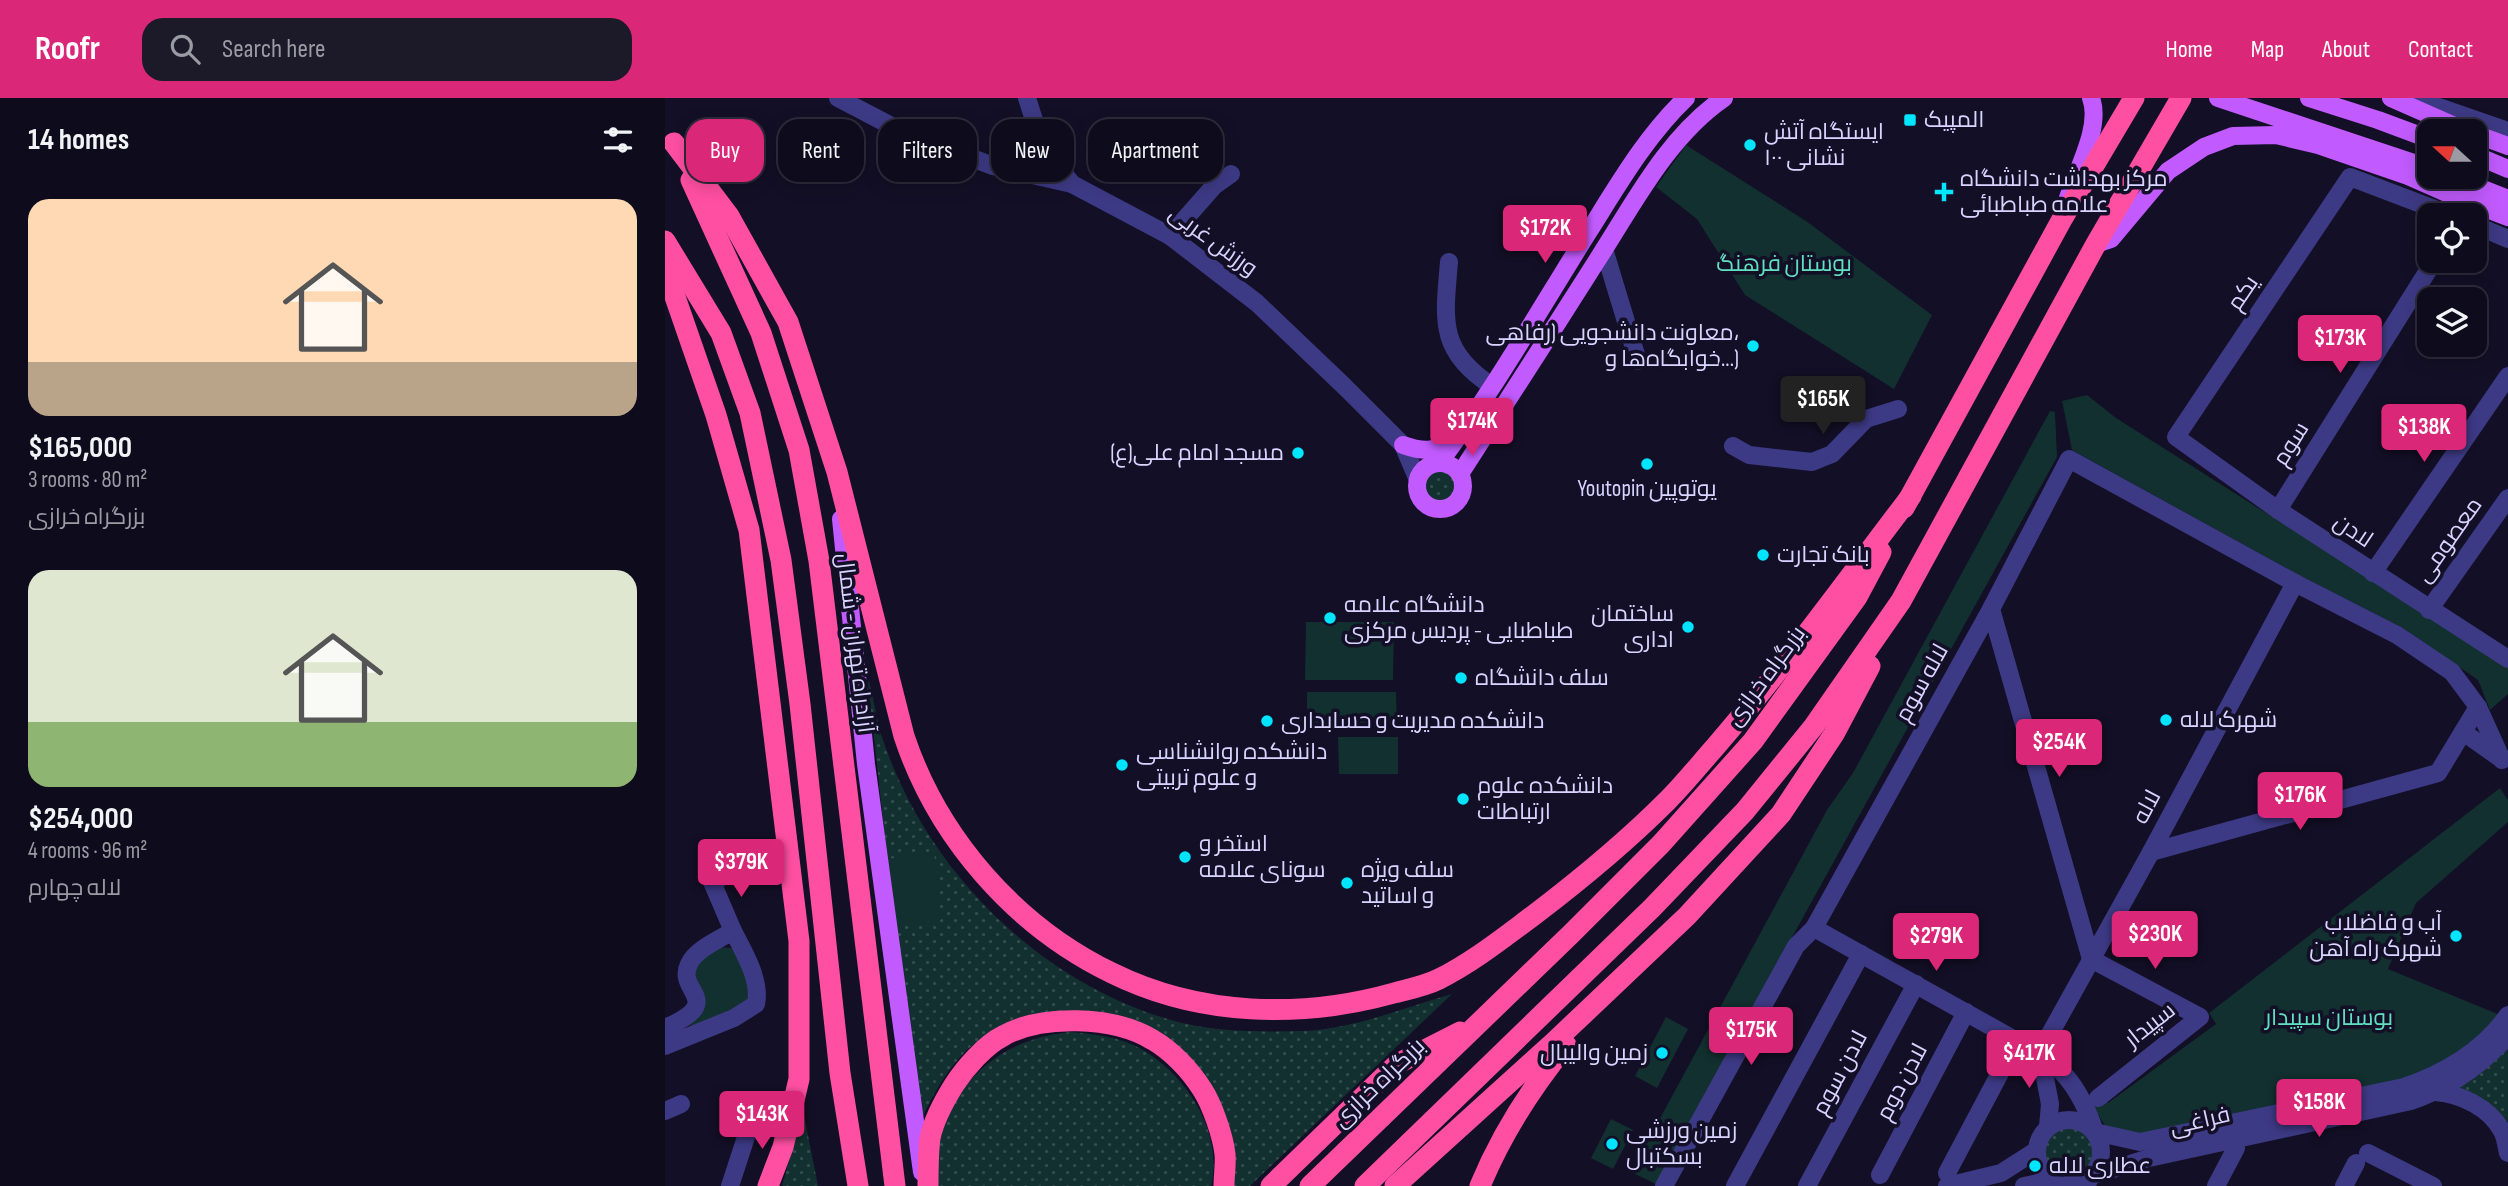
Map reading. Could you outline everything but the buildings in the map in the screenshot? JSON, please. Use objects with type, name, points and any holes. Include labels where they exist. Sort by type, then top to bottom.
[{"type":"highway","name":"بزرگراه خرازی","points":[[1310,1186],[1661,844],[1753,741],[1857,597],[2061,221],[2134,98]]},
{"type":"highway","points":[[1395,1186],[1687,916],[1781,814],[1834,734],[1901,601],[2096,244],[2176,105]]},
{"type":"highway","points":[[670,138],[729,216],[788,322],[837,472],[904,736],[916,773],[943,822],[969,859],[1035,924],[1089,962],[1139,987],[1188,1000],[1233,1007],[1291,1010],[1355,1004],[1435,981],[1471,961],[1569,888],[1677,791],[1758,697],[1911,496]]},
{"type":"highway","name":"آزادراه تهران - شمال","points":[[670,138],[761,333],[799,450],[819,561],[895,1186]]},
{"type":"highway","points":[[665,241],[721,333],[750,413],[781,560],[800,704],[840,1073],[858,1186]]},
{"type":"highway","points":[[665,268],[716,415],[749,530],[799,941],[799,1079],[783,1147],[768,1186]]},
{"type":"highway","points":[[1365,1186],[1652,908],[1745,811],[1814,726],[1901,601]]},
{"type":"highway","points":[[1480,1186],[1495,1151],[1548,1068],[1619,980]]},
{"type":"highway","points":[[926,1186],[930,1137],[941,1105],[964,1068],[1003,1036],[1041,1023],[1081,1020],[1117,1025],[1152,1039],[1177,1059],[1191,1075],[1209,1102],[1225,1152],[1224,1186]]},
{"type":"highway","points":[[1271,1186],[1397,1064],[1480,1022]]},
{"type":"main road","points":[[1439,463],[1451,466],[1463,481],[1461,496],[1456,502],[1443,508],[1436,508],[1423,500],[1417,487],[1418,480],[1426,468],[1439,463],[1459,436],[1627,170],[1669,114],[1686,98]]},
{"type":"main road","points":[[1460,474],[1646,183],[1685,131],[1707,109],[1724,98]]},
{"type":"main road","points":[[2061,221],[2092,130],[2095,111],[2091,98]]},
{"type":"main road","points":[[2218,98],[2417,164]]},
{"type":"main road","points":[[2309,98],[2417,135]]},
{"type":"main road","points":[[2391,98],[2439,119]]},
{"type":"main road","points":[[2096,244],[2112,239],[2168,171],[2204,146],[2233,136],[2276,135],[2318,145],[2407,176],[2508,216]]},
{"type":"main road","points":[[2487,138],[2508,146]]},
{"type":"main road","points":[[2487,160],[2508,169]]},
{"type":"main road","points":[[2483,189],[2508,199]]},
{"type":"main road","points":[[1403,445],[1431,451],[1459,436]]},
{"type":"main road","points":[[837,472],[868,777],[926,1186]]},
{"type":"street","name":"ورزش غربی","points":[[838,98],[901,131],[993,166],[1072,184],[1171,236],[1257,303],[1403,445],[1418,480]]},
{"type":"street","points":[[1027,98],[1042,145],[1072,184]]},
{"type":"street","points":[[2423,98],[2430,104],[2508,131]]},
{"type":"street","points":[[1171,236],[1215,186],[1231,174]]},
{"type":"street","name":"یکم","points":[[2176,437],[2350,177],[2418,203]]},
{"type":"street","points":[[2487,230],[2508,239]]},
{"type":"street","points":[[1604,249],[1638,361]]},
{"type":"street","points":[[1449,262],[1445,307],[1449,341],[1472,373],[1492,386]]},
{"type":"street","name":"سوم","points":[[2278,510],[2426,273]]},
{"type":"street","points":[[2373,573],[2501,401],[2508,376]]},
{"type":"street","points":[[1733,446],[1749,455],[1812,462],[1832,454],[1866,419],[1898,409]]},
{"type":"street","name":"لادن","points":[[2176,437],[2278,510],[2508,659]]},
{"type":"street","name":"لاله سوم","points":[[1664,1186],[1795,946],[1814,928],[1991,609],[2069,459],[2295,583]]},
{"type":"street","name":"معصومی","points":[[2429,610],[2508,498]]},
{"type":"street","points":[[2295,583],[2397,635],[2452,672],[2478,707],[2505,763]]},
{"type":"street","name":"لاله","points":[[2040,1052],[2295,583]]},
{"type":"street","points":[[1991,609],[2091,959]]},
{"type":"street","points":[[2151,852],[2438,773],[2478,707]]},
{"type":"street","points":[[2463,732],[2505,763]]},
{"type":"street","points":[[665,1046],[734,1018],[756,1004],[757,996],[749,963],[712,882],[744,866]]},
{"type":"street","points":[[1814,928],[2040,1052],[2068,1079],[2085,1103],[2102,1149],[2097,1168],[2089,1181],[2024,1186]]},
{"type":"street","points":[[665,1028],[694,1011],[697,1001],[687,972],[689,962],[733,931]]},
{"type":"street","points":[[1735,1186],[1861,954]]},
{"type":"street","name":"سپیدار","points":[[2091,959],[2200,1017],[2098,1097]]},
{"type":"street","name":"لادن سوم","points":[[1807,1186],[1916,984]]},
{"type":"street","name":"لادن دوم","points":[[1881,1175],[1966,1012]]},
{"type":"street","name":"فراغی","points":[[2095,1132],[2140,1142],[2404,1087],[2431,1078],[2460,1062],[2499,1028],[2508,1016]]},
{"type":"street","name":"فراغی","points":[[2089,1181],[2149,1158],[2411,1101],[2436,1092],[2485,1059],[2508,1036]]},
{"type":"street","points":[[1951,1181],[2017,1041]]},
{"type":"street","points":[[2040,1052],[2050,1104],[2048,1127]]},
{"type":"street","points":[[2436,1092],[2457,1096],[2493,1118],[2504,1133],[2508,1153]]},
{"type":"street","points":[[730,1186],[747,1134],[742,1112]]},
{"type":"street","points":[[2053,1183],[2040,1167],[2036,1150],[2042,1133],[2057,1121],[2067,1119],[2087,1124],[2095,1132]]},
{"type":"street","points":[[2216,1186],[2236,1148]]},
{"type":"street","points":[[1951,1181],[2001,1173],[2036,1150]]},
{"type":"street","points":[[2344,1186],[2362,1158],[2433,1186]]},
{"type":"green space","name":"بوستان فرهنگ","points":[[1686,145],[1806,221],[1932,315],[1894,389],[1745,295],[1697,219],[1656,187]]},
{"type":"green space","points":[[2087,395],[2116,418],[2508,666],[2508,694],[2490,710],[2478,680],[2403,628],[2297,574],[2072,450],[2062,401]]},
{"type":"green space","points":[[2050,411],[2055,412],[2057,457],[1656,1184],[1631,1172],[1827,810],[1853,773]]},
{"type":"green space","points":[[1440,465],[1454,471],[1460,485],[1454,499],[1440,505],[1426,499],[1420,485],[1426,471]]},
{"type":"green space","points":[[1306,622],[1394,622],[1393,680],[1305,680]]},
{"type":"green space","points":[[869,681],[884,743],[904,790],[929,835],[960,877],[995,915],[1034,949],[1076,978],[1122,1002],[1171,1020],[1203,1027],[1253,1031],[1303,1031],[1340,1027],[1452,994],[1250,1186],[1233,1186],[1224,1112],[1110,1015],[1080,1011],[1053,1012],[1027,1018],[975,1043],[951,1069],[922,1118],[897,949]]},
{"type":"green space","points":[[1307,692],[1396,692],[1397,726],[1307,727]]},
{"type":"green space","points":[[1338,737],[1398,737],[1398,774],[1339,774]]},
{"type":"green space","name":"بوستان سپیدار","points":[[2500,788],[2508,800],[2508,822],[2416,903],[2388,969],[2500,1015],[2479,1036],[2445,1060],[2406,1079],[2139,1137],[2106,1127],[2091,1104],[2103,1096],[2108,1103],[2216,1024],[2209,1013]]},
{"type":"green space","points":[[934,852],[941,920],[895,926],[888,859]]},
{"type":"green space","points":[[720,947],[731,948],[739,953],[752,993],[743,1006],[705,1027],[687,1025],[699,1014],[694,975],[697,963]]},
{"type":"green space","name":"زمین والیبال","points":[[1666,1017],[1688,1029],[1657,1088],[1635,1076]]},
{"type":"green space","points":[[1070,1032],[1126,1042],[1159,1061],[1174,1075],[1187,1090],[1207,1127],[1214,1166],[1211,1186],[935,1186],[939,1143],[957,1099],[970,1081],[986,1065],[1023,1043]]},
{"type":"green space","points":[[2508,1046],[2508,1127],[2451,1089]]},
{"type":"green space","points":[[803,1110],[818,1186],[782,1186]]},
{"type":"green space","name":"زمین ورزشی بسکتبال","points":[[1611,1119],[1633,1130],[1613,1169],[1591,1158]]},
{"type":"green space","points":[[2069,1128],[2086,1135],[2093,1152],[2086,1169],[2069,1176],[2052,1169],[2045,1152],[2052,1135]]},
{"type":"place","name":"المپیک","points":[[1910,120]]},
{"type":"place","name":"ایستگاه آتش نشانی ۱۰۰","points":[[1750,145]]},
{"type":"place","name":"مرکز بهداشت دانشگاه علامه طباطبائی","points":[[1944,192]]},
{"type":"place","name":"معاونت دانشجویی (رفاهی، خوابگاه‌ها و...)","points":[[1753,346]]},
{"type":"place","name":"مسجد امام علی(ع)","points":[[1298,453]]},
{"type":"place","name":"Youtopin یوتوپین","points":[[1647,464]]},
{"type":"place","name":"بانک تجارت","points":[[1763,555]]},
{"type":"place","name":"دانشگاه علامه طباطبایی - پردیس مرکزی","points":[[1330,618]]},
{"type":"place","name":"ساختمان اداری","points":[[1688,627]]},
{"type":"place","name":"سلف دانشگاه","points":[[1461,678]]},
{"type":"place","name":"شهرک لاله","points":[[2166,720]]},
{"type":"place","name":"دانشکده مدیریت و حسابداری","points":[[1267,721]]},
{"type":"place","name":"دانشکده روانشناسی و علوم تربیتی","points":[[1122,765]]},
{"type":"place","name":"دانشکده علوم ارتباطات","points":[[1463,799]]},
{"type":"place","name":"استخر و سونای علامه","points":[[1185,857]]},
{"type":"place","name":"سلف ویژه و اساتید","points":[[1347,883]]},
{"type":"place","name":"آب و فاضلاب شهرک راه آهن","points":[[2456,936]]},
{"type":"place","name":"زمین والیبال","points":[[1662,1053]]},
{"type":"place","name":"زمین ورزشی بسکتبال","points":[[1612,1144]]},
{"type":"place","name":"عطاری لاله","points":[[2035,1166]]}]
